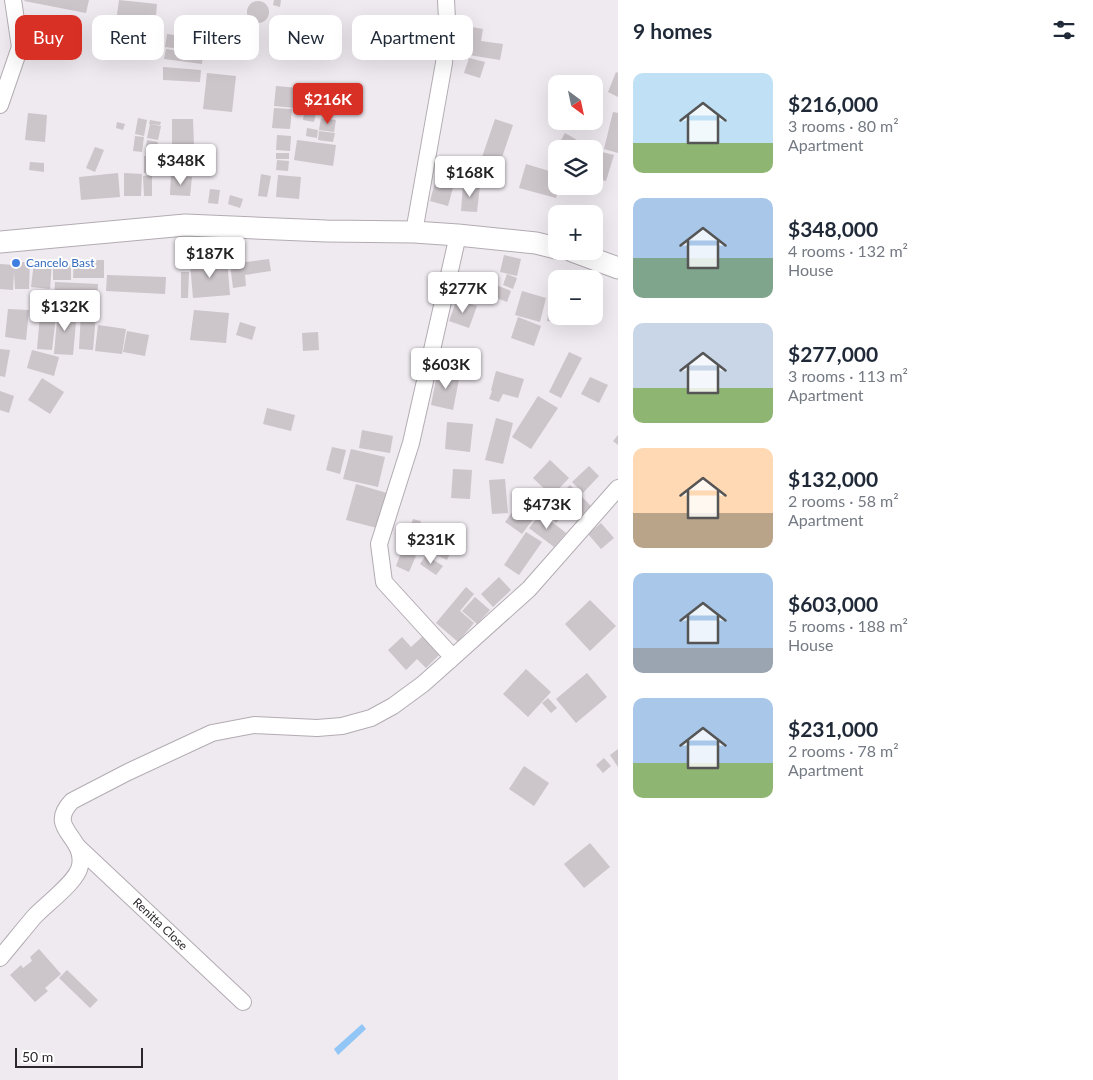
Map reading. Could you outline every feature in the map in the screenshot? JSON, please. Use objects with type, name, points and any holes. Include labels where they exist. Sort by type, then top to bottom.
[{"type":"street","points":[[0,104],[20,47],[13,0]]},
{"type":"street","points":[[414,232],[444,63],[447,19],[446,0]]},
{"type":"street","points":[[0,242],[185,225],[326,231],[414,232],[536,243],[548,246]]},
{"type":"street","points":[[450,660],[450,655],[447,651],[384,582],[379,544],[411,443],[458,235]]},
{"type":"street","points":[[596,260],[618,268]]},
{"type":"street","name":"Renitta Close","points":[[243,1002],[77,846],[62,823],[65,808],[72,801],[128,772],[212,733],[254,725],[317,728],[342,726],[371,718],[393,706],[423,684],[529,589],[618,488]]},
{"type":"street","points":[[0,958],[36,916],[75,877],[80,866],[80,855],[77,846]]},
{"type":"water","points":[[362,1024],[366,1029],[338,1055],[334,1049]]},
{"type":"building","points":[[25,0],[89,0],[86,13]]},
{"type":"building","points":[[119,0],[157,4],[156,15],[117,15]]},
{"type":"building","points":[[274,0],[281,0],[280,7],[273,5]]},
{"type":"building","points":[[254,2],[262,2],[268,8],[268,16],[262,22],[259,23],[259,15],[248,15],[248,8]]},
{"type":"building","points":[[473,27],[483,29],[481,41],[503,44],[500,60],[473,56]]},
{"type":"building","points":[[167,34],[174,35],[174,48],[165,47]]},
{"type":"building","points":[[166,49],[174,50],[174,60],[202,60],[202,64],[164,59]]},
{"type":"building","points":[[473,59],[485,62],[480,78],[464,73],[468,60]]},
{"type":"building","points":[[163,67],[201,70],[200,82],[163,80]]},
{"type":"building","points":[[616,72],[618,73],[618,97],[608,92]]},
{"type":"building","points":[[207,73],[236,76],[232,112],[203,109]]},
{"type":"building","points":[[276,86],[298,88],[295,108],[274,106]]},
{"type":"building","points":[[305,107],[317,109],[314,122],[303,120]]},
{"type":"building","points":[[274,108],[292,109],[290,129],[272,128]]},
{"type":"building","points":[[613,112],[618,113],[618,153],[604,149]]},
{"type":"building","points":[[28,113],[47,115],[45,142],[25,140]]},
{"type":"building","points":[[138,118],[147,120],[144,136],[135,134]]},
{"type":"building","points":[[321,118],[336,120],[334,132],[319,130]]},
{"type":"building","points":[[172,119],[193,119],[194,146],[172,147]]},
{"type":"building","points":[[495,119],[513,125],[498,169],[480,163]]},
{"type":"building","points":[[150,120],[161,122],[160,125],[149,124]]},
{"type":"building","points":[[117,122],[125,124],[123,130],[116,128]]},
{"type":"building","points":[[150,124],[161,126],[158,140],[147,138]]},
{"type":"building","points":[[307,128],[318,130],[317,138],[306,136]]},
{"type":"building","points":[[319,131],[335,133],[333,142],[318,140]]},
{"type":"building","points":[[565,133],[577,140],[561,140]]},
{"type":"building","points":[[277,135],[291,136],[290,151],[276,150]]},
{"type":"building","points":[[135,136],[144,137],[142,152],[133,151]]},
{"type":"building","points":[[147,140],[158,142],[156,149],[146,147]]},
{"type":"building","points":[[297,140],[336,145],[333,166],[294,160]]},
{"type":"building","points":[[95,147],[104,150],[95,172],[86,168]]},
{"type":"building","points":[[171,152],[180,152],[179,174],[170,174]]},
{"type":"building","points":[[603,152],[614,155],[606,181],[603,180]]},
{"type":"building","points":[[276,153],[289,153],[289,159],[276,159]]},
{"type":"building","points":[[183,155],[191,156],[190,174],[182,174]]},
{"type":"building","points":[[144,156],[153,156],[153,173],[144,173]]},
{"type":"building","points":[[277,160],[289,161],[288,171],[276,170]]},
{"type":"building","points":[[30,162],[44,163],[44,172],[29,170]]},
{"type":"building","points":[[526,164],[548,171],[548,195],[557,195],[556,198],[519,188]]},
{"type":"building","points":[[118,173],[120,197],[81,200],[79,177]]},
{"type":"building","points":[[124,173],[142,174],[141,196],[124,196]]},
{"type":"building","points":[[261,174],[271,176],[267,197],[258,196]]},
{"type":"building","points":[[152,175],[152,196],[144,196],[143,176]]},
{"type":"building","points":[[171,175],[192,177],[190,196],[170,195]]},
{"type":"building","points":[[278,175],[301,177],[299,199],[276,197]]},
{"type":"building","points":[[436,179],[454,184],[448,206],[430,201]]},
{"type":"building","points":[[463,184],[480,185],[477,212],[461,211]]},
{"type":"building","points":[[210,189],[220,190],[218,204],[208,203]]},
{"type":"building","points":[[230,195],[243,199],[240,208],[228,204]]},
{"type":"building","points":[[504,255],[521,259],[517,276],[500,272]]},
{"type":"building","points":[[227,259],[230,295],[193,298],[190,263]]},
{"type":"building","points":[[269,259],[271,271],[245,275],[246,286],[233,288],[230,264]]},
{"type":"building","points":[[74,260],[104,260],[104,278],[73,278]]},
{"type":"building","points":[[15,262],[30,262],[29,289],[15,289],[14,272],[13,290],[0,289],[0,264],[15,265]]},
{"type":"building","points":[[34,262],[52,263],[50,289],[31,287]]},
{"type":"building","points":[[53,264],[71,264],[71,280],[53,280]]},
{"type":"building","points":[[181,272],[189,272],[188,298],[181,298]]},
{"type":"building","points":[[507,274],[517,278],[513,289],[503,285]]},
{"type":"building","points":[[107,275],[166,277],[165,294],[106,291]]},
{"type":"building","points":[[55,282],[98,284],[97,305],[54,303]]},
{"type":"building","points":[[491,283],[511,291],[507,302],[486,294]]},
{"type":"building","points":[[522,291],[546,298],[540,322],[515,315]]},
{"type":"building","points":[[457,299],[477,306],[469,328],[449,321]]},
{"type":"building","points":[[8,309],[29,310],[26,340],[5,337]]},
{"type":"building","points":[[58,309],[77,311],[73,355],[54,354]]},
{"type":"building","points":[[194,310],[229,313],[226,343],[190,340]]},
{"type":"building","points":[[81,313],[96,314],[93,350],[79,349]]},
{"type":"building","points":[[40,315],[56,317],[52,350],[37,349]]},
{"type":"building","points":[[518,317],[541,326],[534,346],[511,338]]},
{"type":"building","points":[[240,322],[256,327],[252,340],[236,335]]},
{"type":"building","points":[[98,325],[126,329],[122,354],[95,351]]},
{"type":"building","points":[[127,331],[149,335],[145,356],[123,352]]},
{"type":"building","points":[[318,332],[319,350],[303,351],[302,333]]},
{"type":"building","points":[[0,349],[10,350],[5,377],[0,376]]},
{"type":"building","points":[[32,350],[59,357],[54,376],[27,368]]},
{"type":"building","points":[[569,352],[582,358],[561,398],[549,392]]},
{"type":"building","points":[[438,369],[460,374],[453,410],[431,405]]},
{"type":"building","points":[[496,371],[524,379],[518,398],[503,394],[499,402],[489,399]]},
{"type":"building","points":[[590,377],[608,385],[599,403],[581,394]]},
{"type":"building","points":[[42,378],[64,392],[50,414],[28,400]]},
{"type":"building","points":[[0,391],[14,396],[9,413],[0,410]]},
{"type":"building","points":[[538,396],[558,408],[531,449],[512,437]]},
{"type":"building","points":[[267,408],[295,415],[291,431],[263,424]]},
{"type":"building","points":[[496,418],[513,423],[503,464],[485,460]]},
{"type":"building","points":[[447,422],[473,424],[470,452],[445,449]]},
{"type":"building","points":[[362,430],[393,436],[390,453],[359,448]]},
{"type":"building","points":[[618,435],[618,445],[613,441]]},
{"type":"building","points":[[332,447],[346,450],[340,474],[326,470]]},
{"type":"building","points":[[351,449],[385,457],[378,487],[343,479]]},
{"type":"building","points":[[550,460],[569,478],[552,496],[533,478]]},
{"type":"building","points":[[589,466],[599,476],[583,493],[572,482]]},
{"type":"building","points":[[453,469],[472,470],[470,499],[451,498]]},
{"type":"building","points":[[505,479],[508,513],[492,514],[489,480]]},
{"type":"building","points":[[356,484],[387,493],[377,528],[346,520]]},
{"type":"building","points":[[570,485],[591,506],[580,517],[559,496]]},
{"type":"building","points":[[559,498],[570,508],[556,523],[545,512]]},
{"type":"building","points":[[517,506],[534,518],[522,534],[505,522]]},
{"type":"building","points":[[541,513],[566,533],[554,547],[529,528]]},
{"type":"building","points":[[413,519],[421,521],[417,530],[410,528]]},
{"type":"building","points":[[601,523],[614,538],[601,549],[588,534]]},
{"type":"building","points":[[436,532],[456,540],[447,560],[427,551]]},
{"type":"building","points":[[526,532],[542,542],[519,575],[504,565]]},
{"type":"building","points":[[402,550],[416,556],[409,572],[396,566]]},
{"type":"building","points":[[426,555],[443,566],[436,575],[420,564]]},
{"type":"building","points":[[499,577],[511,590],[493,607],[481,594]]},
{"type":"building","points":[[466,587],[474,594],[460,611],[474,623],[458,642],[436,623]]},
{"type":"building","points":[[475,597],[490,610],[477,624],[462,611]]},
{"type":"building","points":[[590,600],[616,626],[590,651],[565,624]]},
{"type":"building","points":[[423,636],[440,654],[426,668],[417,659],[406,670],[388,650],[402,637],[411,647]]},
{"type":"building","points":[[526,669],[551,692],[528,717],[503,694]]},
{"type":"building","points":[[587,673],[607,697],[576,723],[556,699]]},
{"type":"building","points":[[548,698],[557,708],[551,713],[542,703]]},
{"type":"building","points":[[618,749],[618,767],[610,755]]},
{"type":"building","points":[[604,758],[611,766],[603,773],[596,765]]},
{"type":"building","points":[[524,766],[549,783],[534,806],[509,789]]},
{"type":"building","points":[[590,843],[610,867],[584,888],[564,864]]},
{"type":"building","points":[[39,949],[61,974],[45,988],[48,991],[35,1002],[10,975],[21,965],[23,968],[32,961],[30,957]]},
{"type":"building","points":[[67,970],[98,1000],[90,1008],[59,978]]},
{"type":"place","name":"Cancelo Bast","points":[[16,263]]}]
